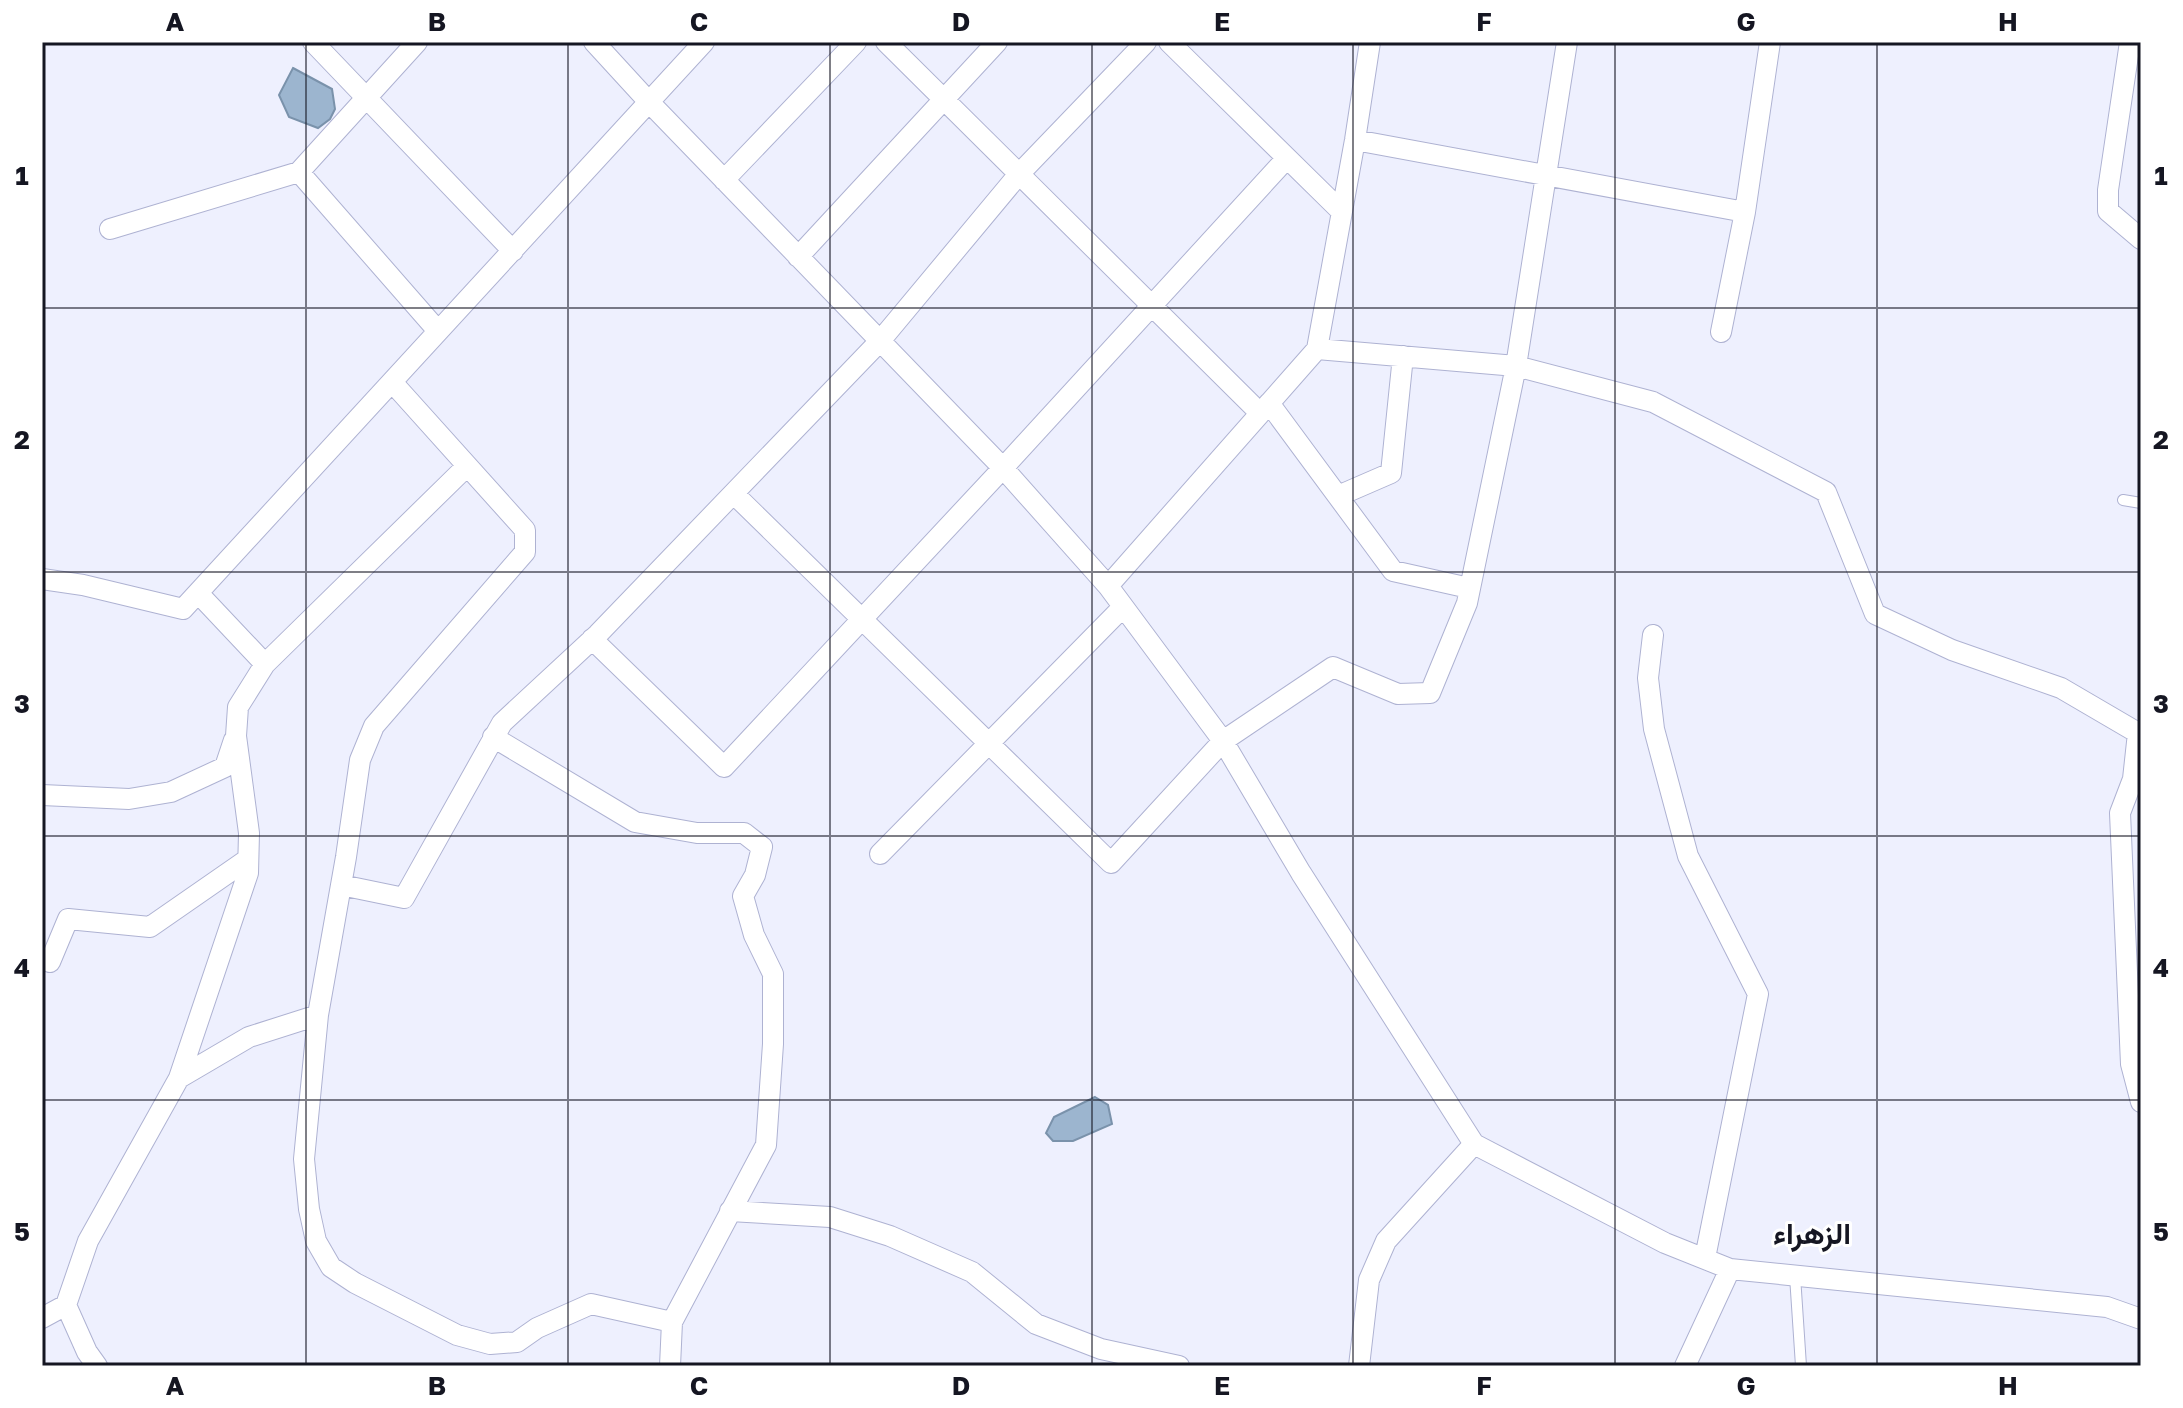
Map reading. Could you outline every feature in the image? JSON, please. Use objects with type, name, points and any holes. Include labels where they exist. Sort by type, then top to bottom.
[{"type":"street","points":[[313,42],[513,251]]},
{"type":"street","points":[[110,229],[299,172],[417,42]]},
{"type":"street","points":[[594,42],[1003,468],[1108,586],[1223,741],[1301,873],[1474,1144],[1665,1243],[1730,1269],[2107,1307],[2141,1319]]},
{"type":"street","points":[[42,579],[83,585],[183,609],[704,42]]},
{"type":"street","points":[[724,180],[856,42]]},
{"type":"street","points":[[886,42],[1152,306],[1265,408],[1338,496],[1393,571],[1469,588]]},
{"type":"street","points":[[798,257],[997,42]]},
{"type":"street","points":[[341,885],[404,898],[502,723],[592,639],[880,341],[1019,174],[1146,42]]},
{"type":"street","points":[[1169,42],[1342,212]]},
{"type":"street","points":[[1108,586],[1317,349],[1370,42]]},
{"type":"street","points":[[734,494],[1111,863],[1223,741],[1333,667],[1398,694],[1430,693],[1467,603],[1516,366],[1567,42]]},
{"type":"street","points":[[1721,332],[1745,212],[1770,42]]},
{"type":"street","points":[[2130,42],[2108,190],[2108,211],[2141,239]]},
{"type":"street","points":[[1355,140],[1745,212]]},
{"type":"street","points":[[592,639],[724,767],[1287,158]]},
{"type":"street","points":[[299,172],[438,331]]},
{"type":"street","points":[[1317,349],[1516,366],[1653,402],[1826,492],[1875,614],[1952,650],[2061,688],[2140,733],[2133,779],[2120,813],[2132,873],[2131,1064],[2141,1102]]},
{"type":"street","points":[[1338,496],[1391,473],[1403,356]]},
{"type":"street","points":[[392,382],[525,530],[525,552],[374,726],[360,760],[318,1015],[304,1159],[316,1241],[331,1267],[355,1283],[457,1335],[490,1344],[517,1342],[546,1323],[591,1304],[672,1322]]},
{"type":"street","points":[[42,1318],[66,1305],[88,1241],[179,1078],[248,873],[249,833],[236,736],[238,707],[265,664],[467,466]]},
{"type":"street","points":[[198,593],[265,664]]},
{"type":"street","points":[[880,854],[1123,607]]},
{"type":"street","points":[[1653,635],[1648,678],[1654,729],[1688,856],[1758,994],[1705,1258]]},
{"type":"street","points":[[42,795],[129,799],[171,792],[225,767],[236,736]]},
{"type":"street","points":[[493,737],[635,822],[697,833],[744,833],[762,847],[755,875],[743,896],[754,935],[773,974],[773,1044],[766,1145],[672,1322],[670,1366]]},
{"type":"street","points":[[50,962],[68,919],[150,927],[248,859]]},
{"type":"street","points":[[179,1078],[249,1037],[318,1015]]},
{"type":"street","points":[[1359,1366],[1369,1280],[1386,1241],[1474,1144]]},
{"type":"street","points":[[730,1211],[830,1217],[890,1236],[972,1272],[1036,1324],[1101,1349],[1179,1366]]},
{"type":"street","points":[[1685,1366],[1730,1269]]},
{"type":"street","points":[[66,1305],[87,1352],[97,1366]]},
{"type":"lane","points":[[2123,500],[2141,503]]},
{"type":"lane","points":[[1795,1276],[1801,1366]]},
{"type":"building","points":[[293,68],[332,89],[335,109],[330,119],[318,128],[289,117],[279,95]]},
{"type":"building","points":[[1095,1097],[1108,1105],[1112,1124],[1073,1141],[1053,1141],[1046,1133],[1054,1117]]},
{"type":"district","name":"الزهراء","points":[[1812,1234]]}]
